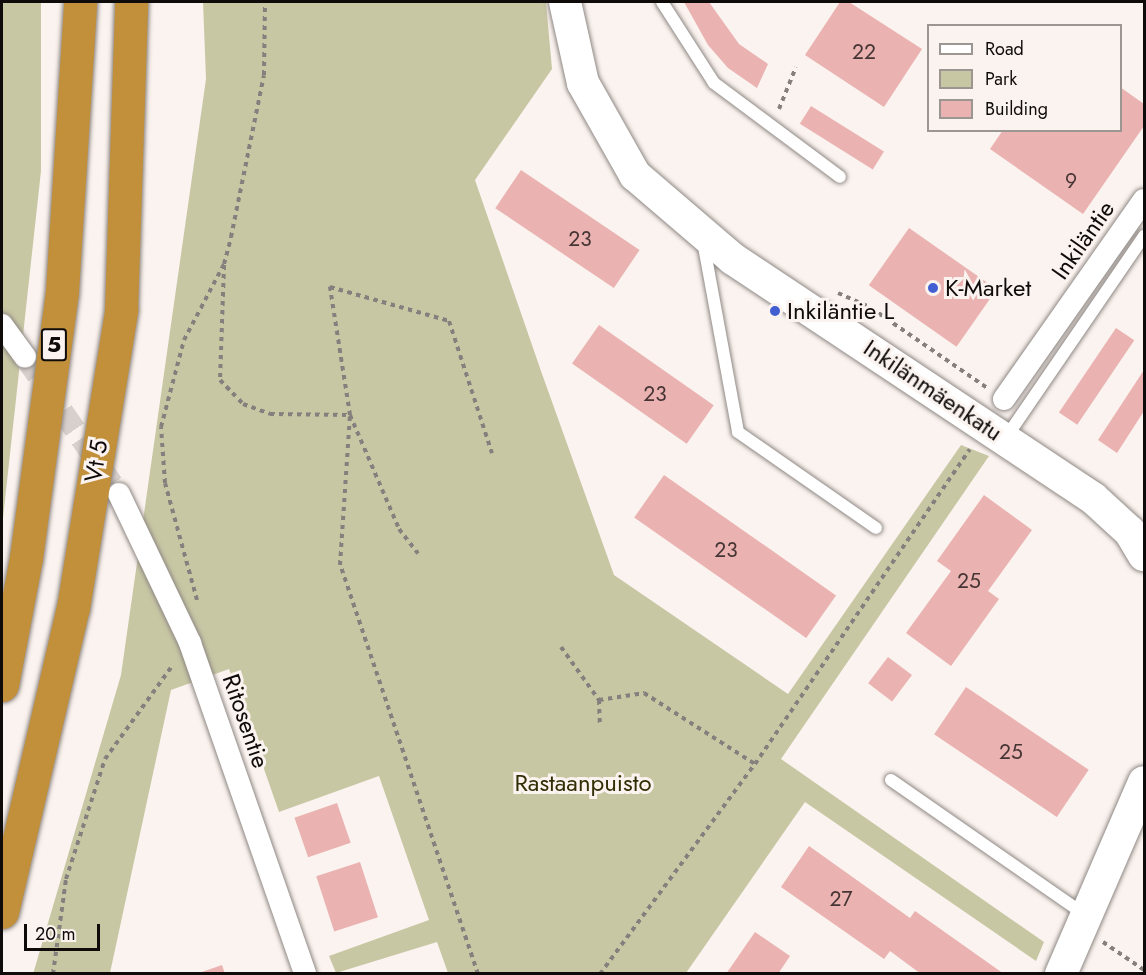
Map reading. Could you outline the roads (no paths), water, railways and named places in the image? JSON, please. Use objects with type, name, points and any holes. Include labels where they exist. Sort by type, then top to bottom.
[{"type":"highway","name":"5","points":[[2,685],[26,558],[62,291],[80,2]]},
{"type":"highway","name":"Vt 5","points":[[2,912],[73,608],[120,310],[131,2]]},
{"type":"street","name":"Inkilänmäenkatu","points":[[565,2],[567,30],[600,119],[635,175],[702,234],[980,419],[1005,439],[1094,498],[1130,532],[1144,555]]},
{"type":"street","name":"Inkiläntie","points":[[1004,399],[1144,200]]},
{"type":"street","points":[[2,325],[25,357]]},
{"type":"street","name":"Ritosentie","points":[[119,494],[190,643],[305,974]]},
{"type":"street","points":[[1061,974],[1093,928],[1144,782]]},
{"type":"lane","points":[[662,2],[714,83],[840,177]]},
{"type":"lane","points":[[702,234],[738,432],[876,528]]},
{"type":"lane","points":[[1005,439],[1144,236]]},
{"type":"lane","points":[[891,780],[1093,928]]},
{"type":"tunnel","points":[[25,357],[119,494]]},
{"type":"place","name":"K-Market","points":[[933,288]]},
{"type":"place","name":"Inkiläntie L","points":[[775,311]]},
{"type":"park label","name":"Rastaanpuisto","points":[[583,783]]}]
